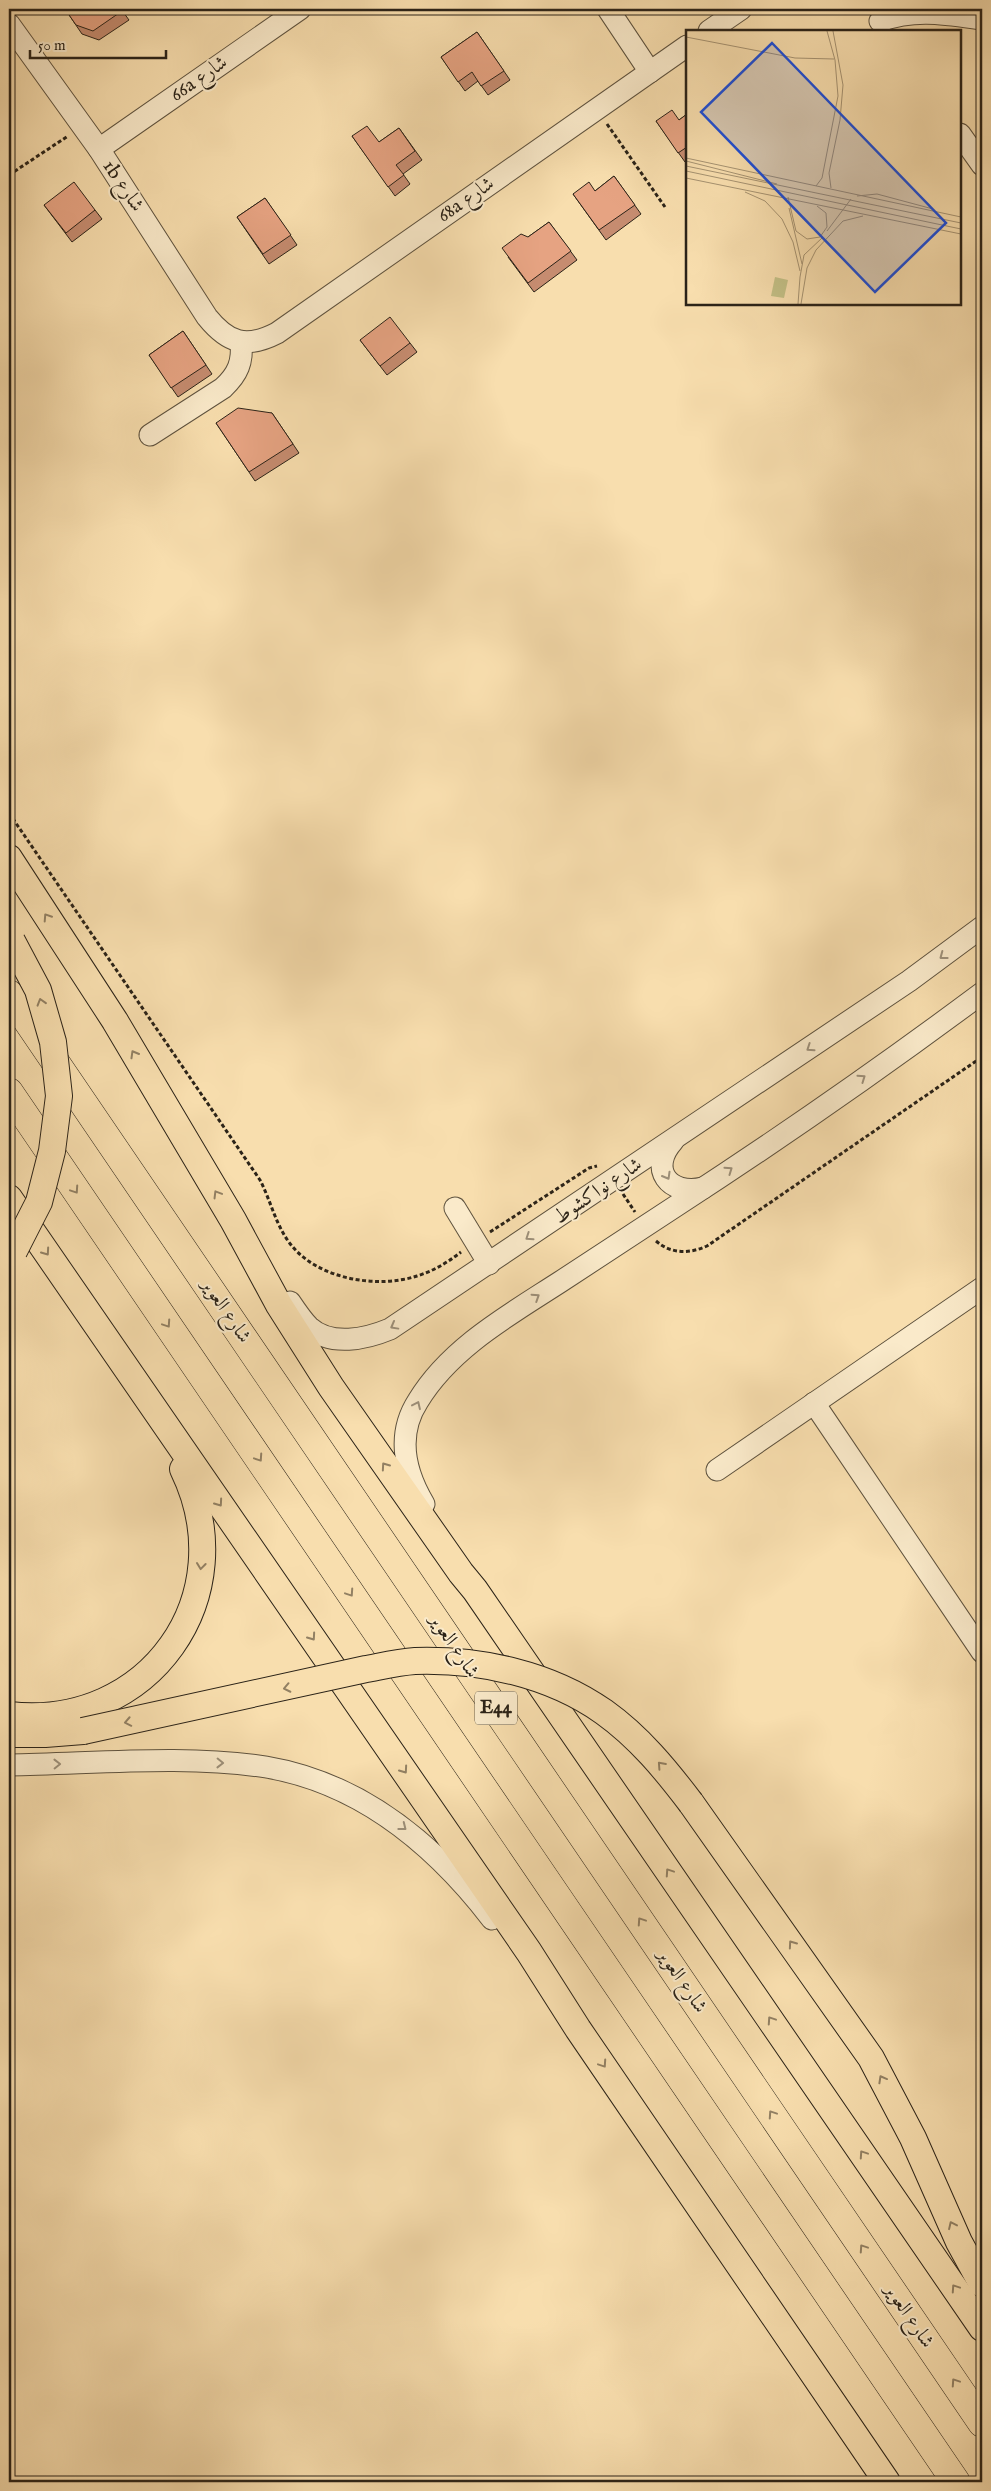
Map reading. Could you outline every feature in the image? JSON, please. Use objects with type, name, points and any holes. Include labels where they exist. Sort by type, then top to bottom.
[{"type":"highway","name":"شارع العوير","points":[[9,994],[982,2423]]},
{"type":"highway","name":"E44","points":[[9,1092],[956,2482]]},
{"type":"main road","points":[[9,858],[115,1021],[233,1220],[278,1306],[331,1386],[461,1573],[475,1590],[982,2328]]},
{"type":"main road","points":[[10,939],[38,990],[53,1042],[59,1096],[52,1151],[39,1202],[11,1256]]},
{"type":"main road","points":[[9,1198],[529,1952],[578,2029],[887,2482]]},
{"type":"main road","points":[[9,1715],[35,1718],[79,1711],[109,1700],[131,1687],[161,1660],[184,1627],[198,1589],[203,1549],[198,1509],[185,1471],[142,1391]]},
{"type":"main road","points":[[9,1734],[83,1731],[366,1669],[413,1661],[453,1661],[493,1667],[533,1677],[570,1692],[597,1708],[642,1745],[663,1766],[692,1803],[871,2058],[913,2138],[959,2242],[982,2284]]},
{"type":"street","name":"66a شارع","points":[[99,149],[300,9]]},
{"type":"street","points":[[608,9],[650,72]]},
{"type":"street","points":[[710,30],[741,9]]},
{"type":"street","points":[[880,20],[902,14],[925,11],[982,19]]},
{"type":"street","name":"1b شارع","points":[[9,24],[99,149],[207,316],[228,337],[241,342]]},
{"type":"street","name":"68a شارع","points":[[241,342],[260,340],[277,333],[686,47]]},
{"type":"street","points":[[961,135],[982,165]]},
{"type":"street","points":[[150,435],[224,388],[233,379],[240,368],[241,342]]},
{"type":"street","name":"شارع نواكشوط","points":[[233,1220],[298,1314],[310,1328],[328,1336],[348,1339],[370,1337],[390,1329],[613,1181],[909,982],[982,927]]},
{"type":"street","points":[[475,1590],[414,1487],[405,1463],[406,1432],[416,1403],[434,1377],[495,1324],[703,1188],[982,993]]},
{"type":"street","points":[[675,1139],[666,1149],[662,1160],[663,1172],[669,1182],[678,1189],[690,1191],[703,1188]]},
{"type":"street","points":[[455,1208],[489,1264]]},
{"type":"street","points":[[718,1470],[982,1288]]},
{"type":"street","points":[[814,1403],[982,1652]]},
{"type":"street","points":[[9,1765],[155,1762],[232,1763],[267,1768],[335,1788],[367,1804],[398,1823],[425,1844],[451,1870],[578,2029]]},
{"type":"path","points":[[597,109],[665,207]]},
{"type":"path","points":[[9,175],[83,126]]},
{"type":"path","points":[[9,813],[260,1180],[284,1234],[301,1255],[312,1263],[337,1274],[369,1280],[393,1281],[430,1272],[593,1166],[603,1168],[651,1237],[660,1245],[671,1250],[696,1251],[707,1246],[982,1056]]},
{"type":"building","points":[[65,9],[121,9],[122,11],[93,31],[76,25]]},
{"type":"building","points":[[477,32],[504,71],[481,86],[472,72],[458,82],[441,57]]},
{"type":"building","points":[[672,110],[679,120],[686,115],[686,148],[678,153],[656,121]]},
{"type":"building","points":[[367,126],[379,142],[399,128],[415,151],[396,165],[404,175],[388,187],[352,136]]},
{"type":"building","points":[[614,176],[635,205],[599,230],[573,194],[589,182],[595,191]]},
{"type":"building","points":[[74,182],[95,210],[66,233],[44,205]]},
{"type":"building","points":[[265,198],[291,235],[263,254],[237,217]]},
{"type":"building","points":[[549,222],[571,251],[528,283],[502,248],[521,234],[528,237]]},
{"type":"building","points":[[390,317],[410,343],[380,366],[360,340]]},
{"type":"building","points":[[183,331],[206,365],[171,388],[149,355]]},
{"type":"building","points":[[238,408],[272,413],[293,444],[249,472],[216,423]]}]
